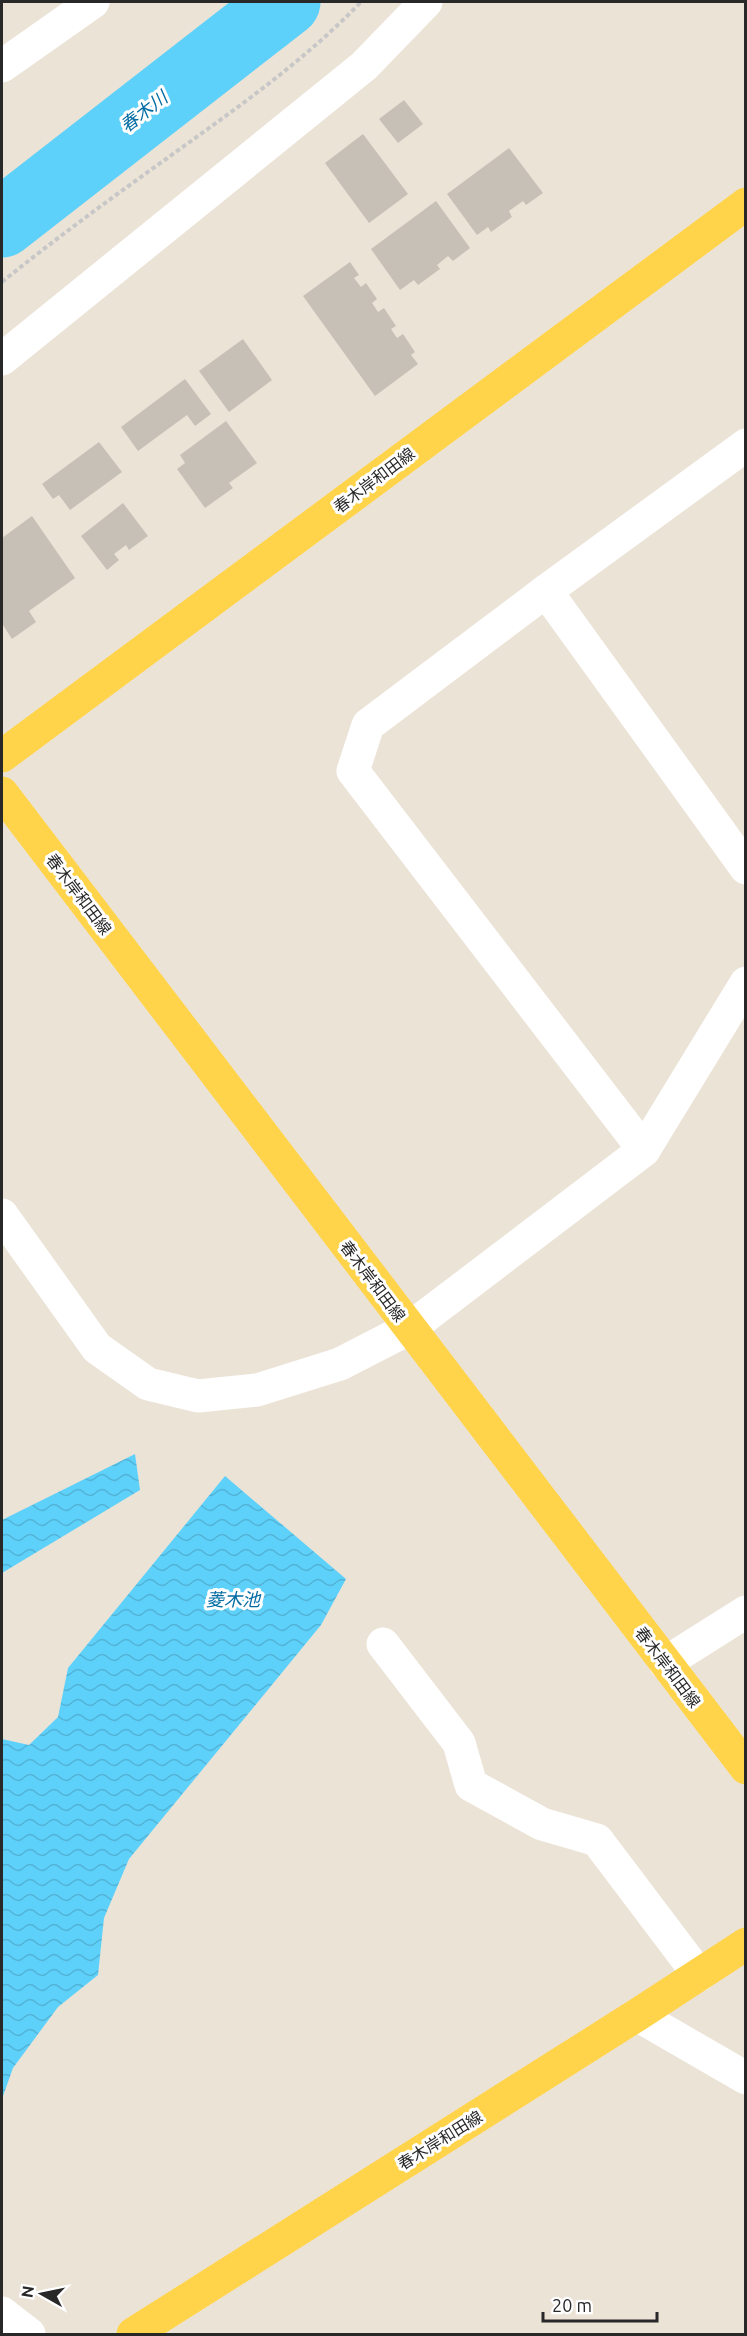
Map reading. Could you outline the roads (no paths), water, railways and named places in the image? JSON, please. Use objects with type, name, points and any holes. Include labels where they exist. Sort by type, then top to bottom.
[{"type":"main road","name":"春木岸和田線","points":[[2,756],[746,204]]},
{"type":"main road","name":"春木岸和田線","points":[[2,793],[746,1768]]},
{"type":"main road","name":"春木岸和田線","points":[[145,2331],[746,1944]]},
{"type":"street","points":[[2,66],[93,2]]},
{"type":"street","points":[[2,358],[364,66],[426,2]]},
{"type":"street","points":[[644,1150],[353,771],[368,725],[746,445]]},
{"type":"street","points":[[546,591],[746,868]]},
{"type":"street","points":[[2,1215],[97,1348],[147,1384],[198,1396],[257,1390],[340,1364],[410,1328],[644,1150],[746,982]]},
{"type":"street","points":[[665,1663],[746,1612]]},
{"type":"street","points":[[383,1644],[459,1743],[471,1785],[542,1824],[597,1840],[699,1975]]},
{"type":"street","points":[[637,2015],[746,2078]]},
{"type":"street","points":[[2,2313],[29,2334]]},
{"type":"water","points":[[135,1454],[140,1490],[2,1573],[2,1520]]},
{"type":"water","name":"菱木池","points":[[225,1476],[346,1579],[321,1625],[129,1859],[104,1918],[98,1975],[58,2007],[13,2068],[2,2099],[2,1739],[29,1745],[58,1717],[68,1668]]},
{"type":"waterway","name":"春木川","points":[[2,223],[286,2]]}]
